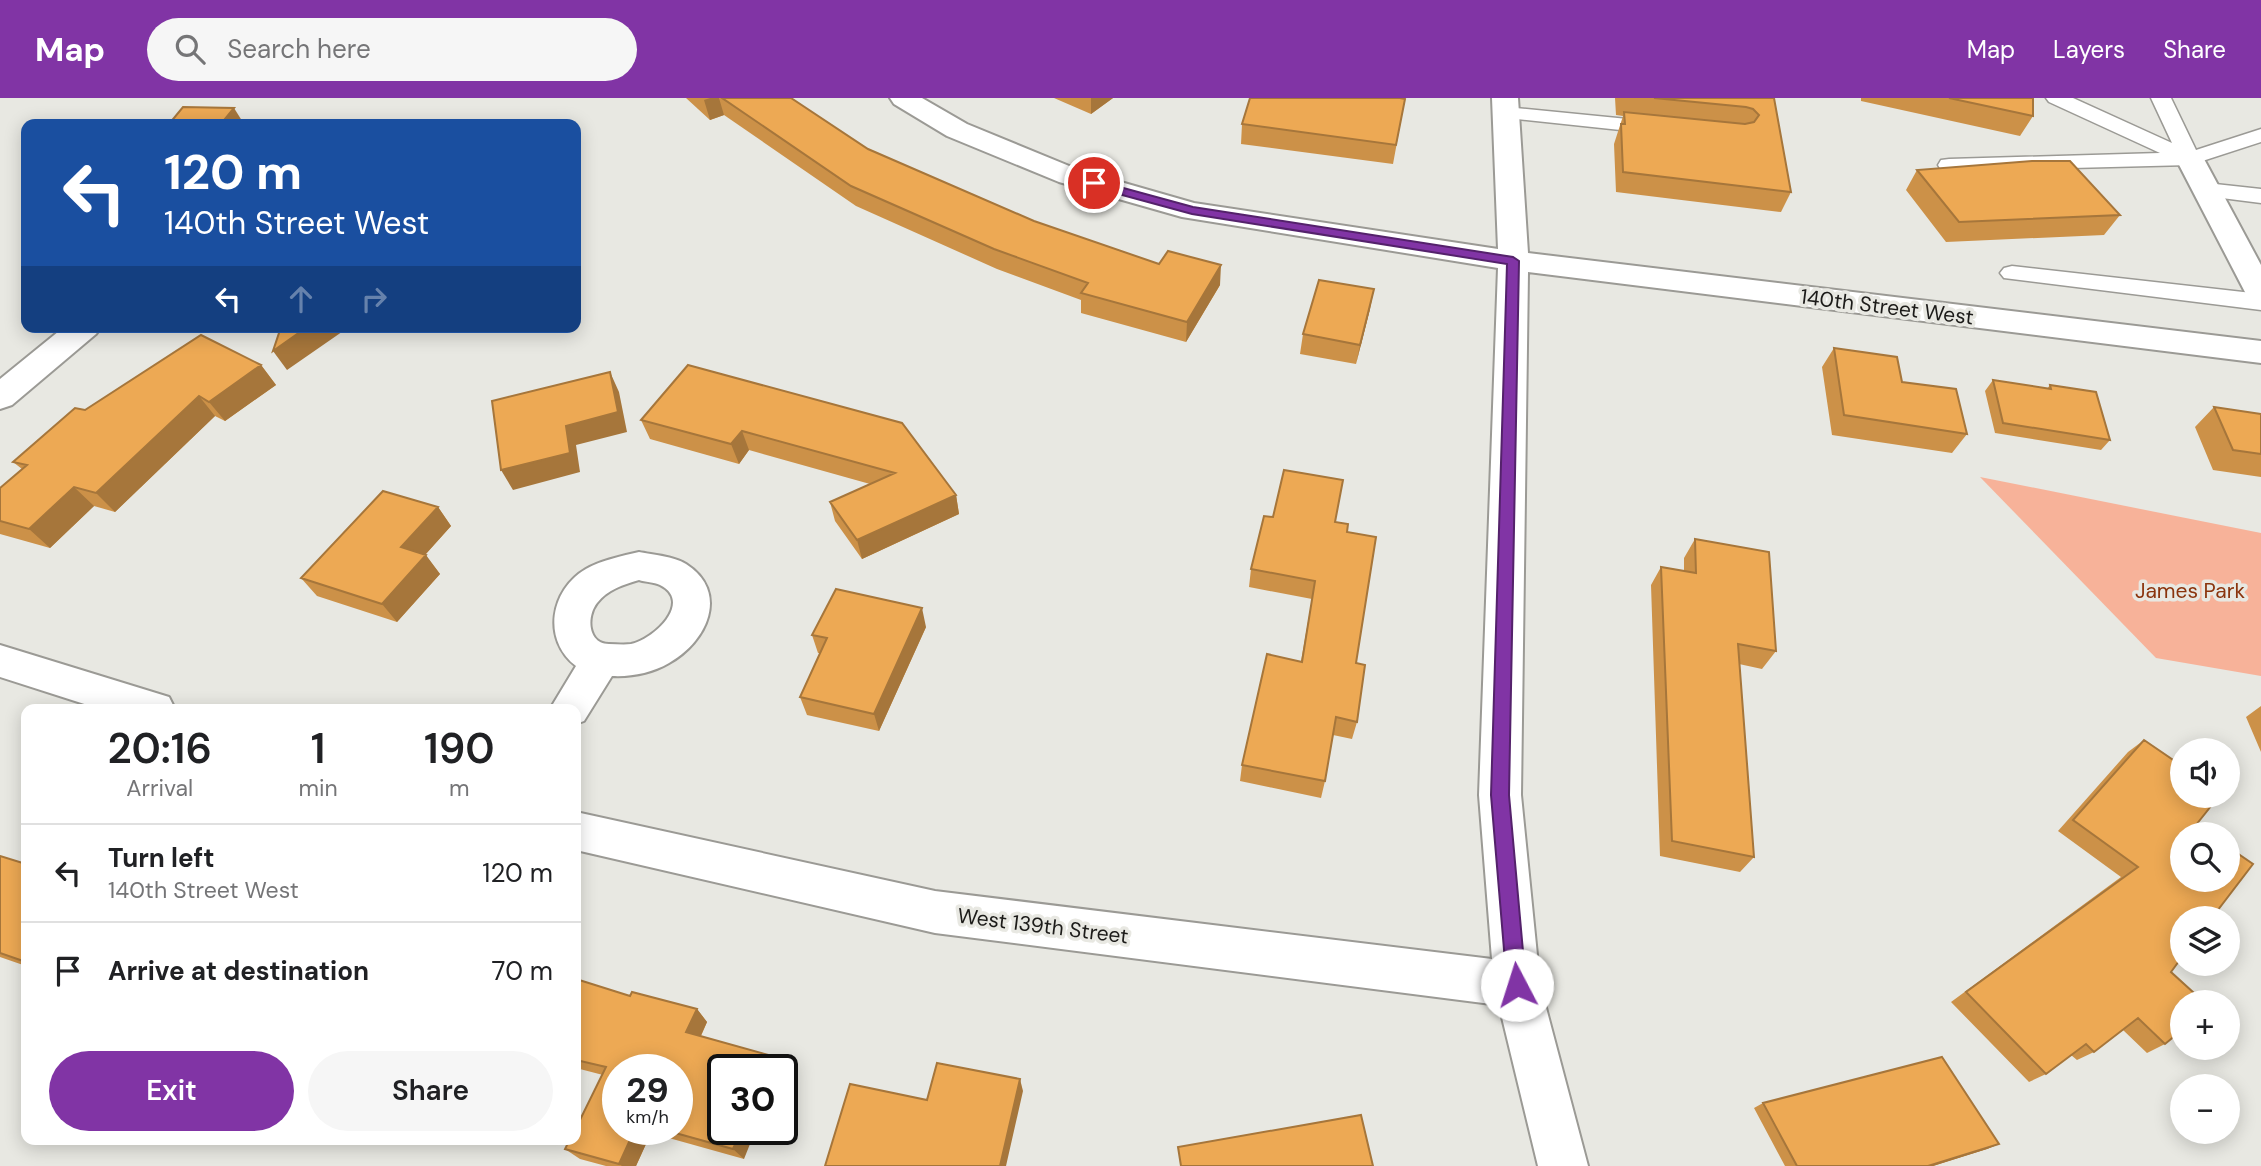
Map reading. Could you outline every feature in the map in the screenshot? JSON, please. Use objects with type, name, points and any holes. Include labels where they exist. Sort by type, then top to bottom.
[{"type":"street","name":"140th Street West","points":[[913,100],[957,130],[1069,176],[1192,211],[1513,261],[2261,352]]},
{"type":"street","points":[[1505,106],[1513,261],[1500,795],[1517,985],[1563,1166]]},
{"type":"street","points":[[2190,159],[2261,294]]},
{"type":"street","points":[[0,397],[78,333]]},
{"type":"street","points":[[572,704],[601,660]]},
{"type":"street","points":[[0,661],[139,704]]},
{"type":"street","name":"West 139th Street","points":[[581,832],[935,912],[1517,985]]},
{"type":"lane","points":[[2056,98],[2190,159]]},
{"type":"lane","points":[[2161,98],[2190,159]]},
{"type":"lane","points":[[1505,106],[1682,130]]},
{"type":"lane","points":[[1949,165],[2190,159],[2261,135]]},
{"type":"lane","points":[[2206,190],[2261,196]]},
{"type":"lane","points":[[2012,273],[2261,302]]},
{"type":"green space","name":"James Park","points":[[1980,477],[2261,533],[2261,676],[2156,658]]},
{"type":"building","points":[[722,98],[791,98],[868,149],[1034,221],[1159,264],[1168,251],[1221,265],[1187,322],[1081,293],[1088,283],[994,249],[851,186]]},
{"type":"building","points":[[1250,98],[1405,99],[1396,145],[1242,124]]},
{"type":"building","points":[[1654,98],[1774,98],[1791,192],[1623,172],[1621,124],[1625,124],[1624,112],[1745,124],[1754,122],[1759,115],[1746,107]]},
{"type":"building","points":[[1949,98],[2033,98],[2033,116]]},
{"type":"building","points":[[183,107],[234,108],[225,119],[173,119]]},
{"type":"building","points":[[2032,161],[2070,161],[2120,215],[1959,222],[1917,170]]},
{"type":"building","points":[[1319,280],[1374,289],[1360,345],[1303,334]]},
{"type":"building","points":[[279,333],[298,333],[273,351]]},
{"type":"building","points":[[201,335],[261,365],[209,402],[199,396],[96,493],[74,487],[29,529],[0,521],[0,488],[27,465],[13,462],[75,408],[85,410]]},
{"type":"building","points":[[1834,348],[1897,357],[1902,382],[1956,389],[1967,434],[1844,415]]},
{"type":"building","points":[[688,365],[902,423],[956,495],[857,540],[830,502],[895,473],[742,431],[731,444],[641,420]]},
{"type":"building","points":[[610,372],[618,412],[566,426],[570,453],[501,470],[492,401]]},
{"type":"building","points":[[1993,380],[2051,389],[2050,385],[2096,392],[2110,440],[2003,423]]},
{"type":"building","points":[[2214,407],[2261,414],[2261,454],[2233,450]]},
{"type":"building","points":[[1284,470],[1343,480],[1335,522],[1348,524],[1347,532],[1376,537],[1356,663],[1365,665],[1357,722],[1336,717],[1325,781],[1242,765],[1267,654],[1302,662],[1315,581],[1251,569],[1264,516],[1273,517]]},
{"type":"building","points":[[383,491],[438,507],[401,547],[426,555],[382,604],[301,578]]},
{"type":"building","points":[[1695,539],[1769,552],[1776,651],[1738,644],[1754,857],[1672,841],[1661,567],[1696,573]]},
{"type":"building","points":[[836,589],[922,608],[874,714],[800,697],[827,638],[812,635]]},
{"type":"building","points":[[2144,740],[2170,758],[2170,808],[2209,808],[2198,822],[2170,822],[2170,892],[2232,892],[2221,906],[2170,906],[2170,976],[2175,976],[2191,990],[2170,990],[2170,1040],[2165,1044],[2138,1018],[2094,1052],[2086,1044],[2046,1074],[1966,992],[2138,867],[2073,820]]},
{"type":"building","points":[[2240,855],[2253,864],[2240,881]]},
{"type":"building","points":[[0,856],[21,862],[21,960],[0,953]]},
{"type":"building","points":[[581,981],[630,996],[632,992],[697,1009],[686,1032],[765,1054],[707,1054],[707,1142],[693,1138],[693,1054],[602,1054],[602,1066],[581,1061]]},
{"type":"building","points":[[1942,1057],[1999,1144],[1928,1166],[1797,1166],[1763,1103]]},
{"type":"building","points":[[937,1063],[1020,1079],[1000,1166],[825,1166],[850,1084],[927,1100]]},
{"type":"building","points":[[602,1075],[602,1145],[628,1145],[619,1164],[565,1149],[567,1145],[581,1145],[581,1118]]},
{"type":"building","points":[[1361,1115],[1373,1166],[1181,1166],[1178,1147]]},
{"type":"building","points":[[719,1145],[735,1145],[733,1149]]},
{"type":"route","points":[[1094,183],[1192,211],[1513,261],[1500,795],[1517,985]]}]
